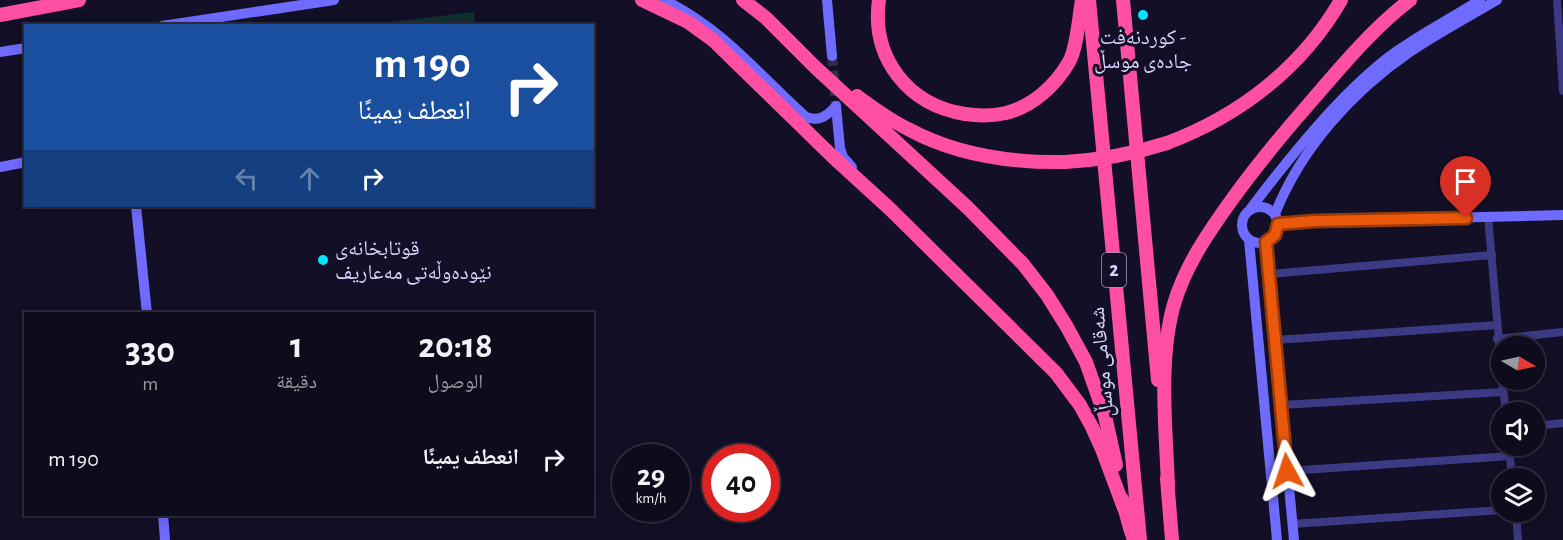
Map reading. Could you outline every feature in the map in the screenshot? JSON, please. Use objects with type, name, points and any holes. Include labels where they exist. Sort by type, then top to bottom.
[{"type":"highway","points":[[0,15],[79,0]]},
{"type":"highway","points":[[642,0],[688,22],[713,40],[884,204],[1056,374],[1080,405],[1092,427],[1134,540]]},
{"type":"highway","points":[[743,0],[766,18],[814,67],[992,231],[1023,264],[1047,296],[1081,353],[1105,416],[1124,508]]},
{"type":"highway","points":[[879,0],[878,26],[883,48],[890,64],[908,87],[921,97],[945,109],[990,116],[1007,112],[1033,101],[1044,93],[1057,78],[1072,55],[1082,0]]},
{"type":"highway","name":"شەقامی موسڵ","points":[[1089,0],[1140,540]]},
{"type":"highway","name":"2","points":[[1123,0],[1172,540]]},
{"type":"highway","points":[[790,42],[872,107],[918,134],[952,147],[1012,160],[1065,162],[1093,160],[1144,151],[1193,133],[1221,118],[1264,89],[1290,65],[1310,43],[1341,0]]},
{"type":"highway","points":[[1168,486],[1166,358],[1172,314],[1184,274],[1213,226],[1263,157],[1376,30],[1410,0]]},
{"type":"street","points":[[175,24],[334,0]]},
{"type":"street","points":[[663,0],[698,19],[727,41],[806,117],[817,120],[823,118],[836,106],[843,157],[884,204]]},
{"type":"street","points":[[827,0],[832,56]]},
{"type":"street","points":[[1480,0],[1410,43],[1349,92],[1320,123],[1243,218],[1242,230],[1249,240],[1255,243],[1266,242],[1275,235],[1282,194],[1322,134],[1350,102],[1412,51],[1497,0]]},
{"type":"street","points":[[1557,0],[1563,91]]},
{"type":"street","points":[[0,52],[24,48]]},
{"type":"street","points":[[0,167],[24,162]]},
{"type":"street","points":[[130,207],[147,312]]},
{"type":"street","points":[[136,207],[141,312]]},
{"type":"street","points":[[1251,208],[1267,208],[1276,219],[1314,221],[1563,215]]},
{"type":"street","points":[[1488,218],[1497,336]]},
{"type":"street","points":[[1249,240],[1277,540]]},
{"type":"street","points":[[1266,242],[1293,540]]},
{"type":"street","points":[[1269,274],[1492,255]]},
{"type":"street","points":[[1275,340],[1497,325]]},
{"type":"street","points":[[1525,336],[1563,332]]},
{"type":"street","points":[[1281,405],[1503,392],[1504,402]]},
{"type":"street","points":[[1545,425],[1563,423]]},
{"type":"street","points":[[1287,471],[1510,456],[1511,468]]},
{"type":"street","points":[[1274,505],[1290,504]]},
{"type":"street","points":[[1292,524],[1491,511]]},
{"type":"street","points":[[163,516],[165,540]]},
{"type":"street","points":[[1517,522],[1518,540]]},
{"type":"green space","points":[[474,12],[475,24],[373,24]]},
{"type":"tunnel","points":[[832,56],[836,106]]},
{"type":"place","name":"کوردنەفت - جادەی موسڵ","points":[[1143,15]]},
{"type":"place","name":"قوتابخانەی نێودەوڵەتی مەعاریف","points":[[323,260]]},
{"type":"route","points":[[1287,471],[1266,242],[1275,235],[1278,224],[1314,221],[1466,218]]}]
